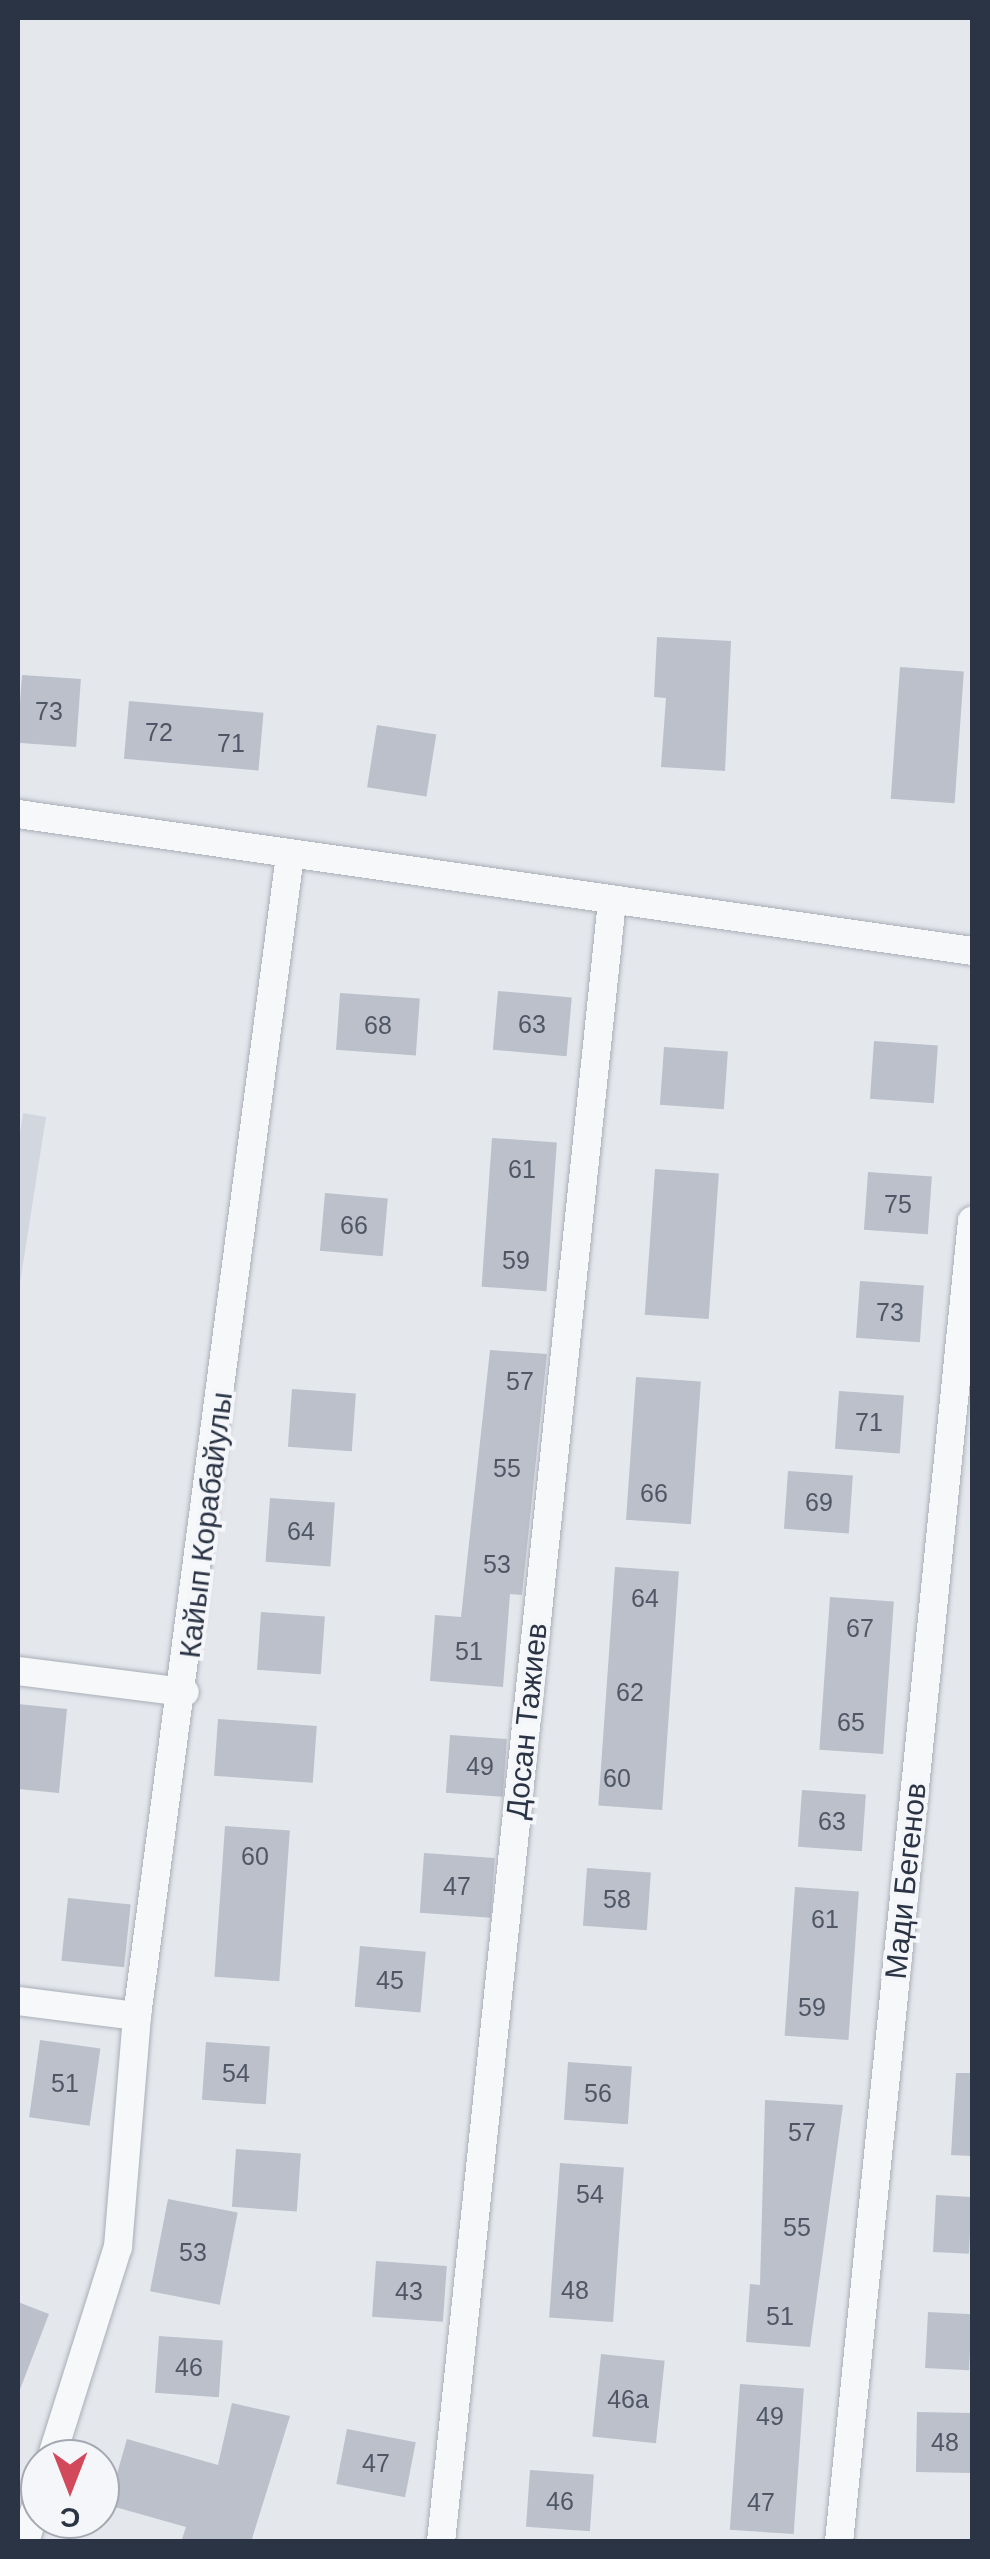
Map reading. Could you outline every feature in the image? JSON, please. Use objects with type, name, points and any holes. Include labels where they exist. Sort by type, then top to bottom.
[{"type":"street","points":[[18,814],[972,951]]},
{"type":"street","name":"Кайып Корабайулы","points":[[57,2439],[118,2247],[136,2016],[186,1692],[290,855]]},
{"type":"street","name":"Досан Тажиев","points":[[442,2542],[612,900]]},
{"type":"street","name":"Мади Бегенов","points":[[838,2542],[972,1221]]},
{"type":"street","points":[[18,1671],[186,1692]]},
{"type":"street","points":[[18,2002],[136,2016]]},
{"type":"shaded area","points":[[23,1113],[46,1117],[18,1296],[18,1149]]},
{"type":"building","points":[[657,637],[731,641],[725,771],[661,767],[666,698],[654,697]]},
{"type":"building","points":[[900,667],[964,671],[955,803],[891,799]]},
{"type":"building","points":[[22,675],[81,679],[76,747],[18,743]]},
{"type":"building","points":[[129,701],[263,713],[258,771],[124,759]]},
{"type":"building","points":[[377,725],[436,734],[426,797],[367,787]]},
{"type":"building","points":[[498,991],[572,997],[567,1056],[493,1050]]},
{"type":"building","points":[[340,993],[420,999],[416,1055],[336,1050]]},
{"type":"building","points":[[874,1041],[938,1045],[934,1103],[870,1099]]},
{"type":"building","points":[[664,1047],[728,1051],[724,1109],[660,1105]]},
{"type":"building","points":[[492,1138],[557,1143],[546,1291],[482,1287]]},
{"type":"building","points":[[655,1169],[719,1173],[709,1319],[645,1315]]},
{"type":"building","points":[[868,1172],[932,1176],[928,1234],[864,1230]]},
{"type":"building","points":[[325,1193],[388,1198],[383,1256],[320,1251]]},
{"type":"building","points":[[860,1281],[924,1285],[920,1342],[856,1338]]},
{"type":"building","points":[[490,1350],[547,1354],[522,1595],[510,1594],[503,1687],[430,1681],[435,1615],[461,1617]]},
{"type":"building","points":[[636,1377],[701,1382],[691,1524],[626,1520]]},
{"type":"building","points":[[292,1389],[356,1393],[352,1451],[288,1447]]},
{"type":"building","points":[[839,1391],[904,1396],[900,1453],[835,1449]]},
{"type":"building","points":[[788,1471],[853,1476],[849,1533],[784,1529]]},
{"type":"building","points":[[270,1498],[335,1503],[330,1566],[266,1562]]},
{"type":"building","points":[[615,1567],[679,1571],[662,1810],[598,1805]]},
{"type":"building","points":[[830,1597],[894,1601],[883,1754],[819,1750]]},
{"type":"building","points":[[261,1612],[325,1616],[321,1674],[257,1670]]},
{"type":"building","points":[[18,1704],[67,1709],[59,1793],[18,1789]]},
{"type":"building","points":[[218,1719],[317,1726],[313,1783],[214,1776]]},
{"type":"building","points":[[450,1735],[507,1739],[503,1797],[446,1793]]},
{"type":"building","points":[[802,1790],[866,1794],[862,1851],[798,1847]]},
{"type":"building","points":[[225,1826],[290,1831],[279,1981],[214,1977]]},
{"type":"building","points":[[424,1853],[495,1858],[491,1918],[420,1913]]},
{"type":"building","points":[[587,1868],[651,1872],[647,1930],[583,1926]]},
{"type":"building","points":[[795,1887],[859,1891],[848,2040],[785,2036]]},
{"type":"building","points":[[68,1898],[131,1905],[124,1967],[61,1961]]},
{"type":"building","points":[[360,1946],[426,1952],[420,2013],[355,2007]]},
{"type":"building","points":[[40,2040],[100,2048],[90,2126],[29,2117]]},
{"type":"building","points":[[206,2042],[270,2046],[266,2104],[202,2100]]},
{"type":"building","points":[[568,2062],[632,2066],[628,2124],[564,2120]]},
{"type":"building","points":[[956,2073],[972,2073],[972,2156],[951,2155]]},
{"type":"building","points":[[765,2100],[843,2105],[810,2347],[746,2342],[750,2284],[760,2285]]},
{"type":"building","points":[[236,2149],[301,2154],[297,2211],[232,2207]]},
{"type":"building","points":[[560,2163],[624,2167],[613,2322],[549,2318]]},
{"type":"building","points":[[936,2195],[972,2197],[969,2254],[933,2252]]},
{"type":"building","points":[[168,2199],[238,2213],[220,2305],[150,2291]]},
{"type":"building","points":[[376,2261],[447,2266],[443,2322],[372,2317]]},
{"type":"building","points":[[18,2302],[49,2314],[19,2392],[18,2392]]},
{"type":"building","points":[[928,2312],[972,2314],[969,2370],[925,2368]]},
{"type":"building","points":[[159,2336],[223,2340],[219,2397],[155,2393]]},
{"type":"building","points":[[601,2354],[665,2361],[656,2443],[592,2437]]},
{"type":"building","points":[[740,2384],[804,2388],[794,2534],[730,2530]]},
{"type":"building","points":[[232,2403],[290,2416],[251,2542],[181,2542],[186,2527],[120,2508],[120,2463],[127,2439],[218,2465]]},
{"type":"building","points":[[917,2412],[972,2413],[971,2473],[916,2472]]},
{"type":"building","points":[[347,2429],[416,2442],[405,2497],[336,2484]]},
{"type":"building","points":[[530,2470],[594,2474],[590,2531],[526,2527]]}]
